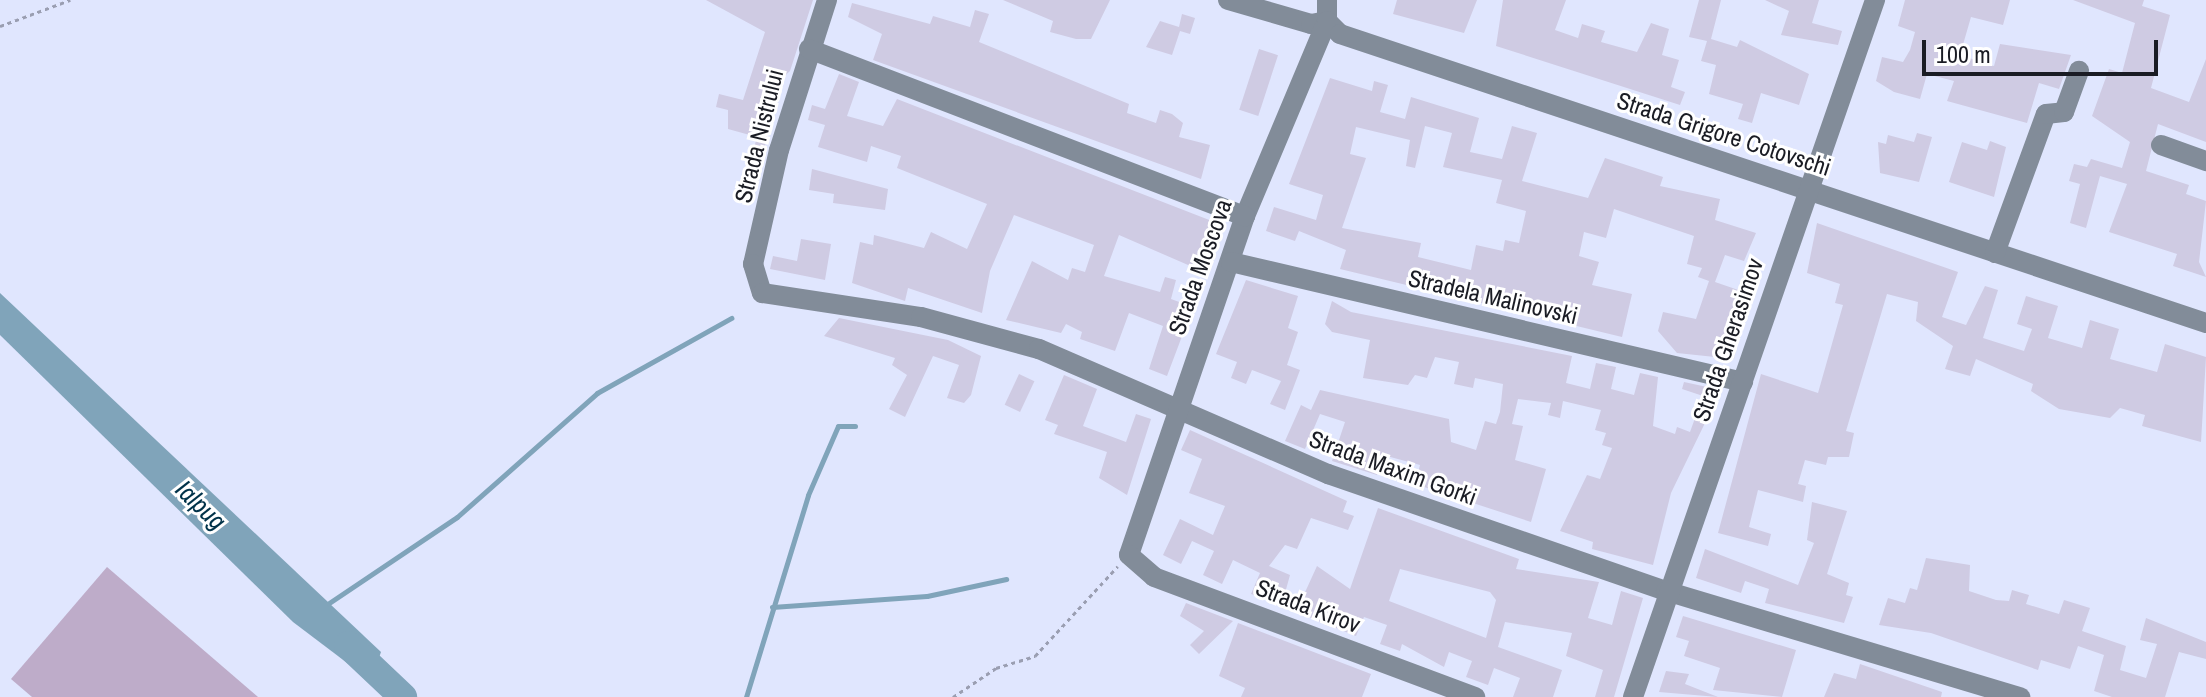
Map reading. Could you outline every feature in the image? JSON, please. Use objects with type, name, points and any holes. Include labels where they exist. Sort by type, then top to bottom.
[{"type":"street","name":"Strada Nistrului","points":[[754,287],[779,150],[827,0]]},
{"type":"street","name":"Strada Grigore Cotovschi","points":[[1228,0],[1311,24],[1327,10],[1340,34],[2206,323]]},
{"type":"street","name":"Strada Gherasimov","points":[[1633,697],[1666,591],[1743,382],[1806,189],[1875,0]]},
{"type":"street","name":"Strada Moscova","points":[[1129,555],[1176,404],[1231,262],[1245,216],[1327,10]]},
{"type":"street","points":[[809,49],[1245,216]]},
{"type":"street","points":[[1995,253],[2046,114],[2064,112],[2079,71]]},
{"type":"street","points":[[2161,145],[2206,161]]},
{"type":"street","name":"Stradela Malinovski","points":[[1231,262],[1743,382]]},
{"type":"street","name":"Strada Maxim Gorki","points":[[754,287],[771,298],[962,326],[1176,404],[1328,474],[1666,591],[2020,697]]},
{"type":"street","name":"Strada Kirov","points":[[1129,555],[1154,577],[1475,697]]},
{"type":"path","points":[[0,26],[70,0]]},
{"type":"path","points":[[953,697],[996,668],[1035,656],[1129,555]]},
{"type":"shaded area","points":[[107,567],[258,697],[32,697],[11,679]]},
{"type":"water","points":[[0,293],[381,652],[371,681],[293,622],[0,335]]},
{"type":"building","points":[[706,0],[813,0],[790,71],[777,83],[757,188],[744,184],[757,137],[728,129],[728,110],[716,107],[719,94],[743,100],[765,32]]},
{"type":"building","points":[[1003,0],[1110,0],[1091,39],[1076,39],[1050,32],[1053,21]]},
{"type":"building","points":[[1397,0],[1477,0],[1464,33],[1393,14]]},
{"type":"building","points":[[1503,0],[1566,0],[1555,30],[1578,38],[1582,24],[1605,31],[1601,42],[1637,52],[1651,23],[1669,29],[1662,55],[1679,60],[1671,87],[1685,92],[1680,105],[1496,46]]},
{"type":"building","points":[[1699,0],[1721,0],[1711,39],[1737,47],[1740,40],[1809,74],[1799,105],[1761,93],[1752,123],[1738,119],[1743,104],[1709,94],[1716,65],[1701,61],[1707,41],[1689,37]]},
{"type":"building","points":[[1765,0],[1819,0],[1812,23],[1842,31],[1838,45],[1781,35],[1789,11]]},
{"type":"building","points":[[1905,0],[2010,0],[2003,25],[1971,17],[1960,55],[1994,66],[2000,44],[2071,55],[2059,89],[2039,83],[2027,123],[1947,101],[1954,81],[1927,74],[1920,99],[1894,92],[1876,81],[1882,57],[1903,62],[1910,50],[1915,32],[1898,26]]},
{"type":"building","points":[[2073,0],[2144,0],[2142,6],[2170,15],[2151,88],[2189,102],[2206,59],[2206,142],[2158,124],[2146,171],[2189,185],[2186,194],[2206,201],[2199,262],[2206,277],[2173,266],[2177,254],[2109,232],[2127,184],[2100,176],[2086,228],[2070,223],[2080,184],[2069,181],[2074,164],[2087,167],[2091,159],[2122,168],[2130,142],[2092,116],[2109,69],[2122,73],[2135,23]]},
{"type":"building","points":[[852,3],[930,24],[933,16],[970,27],[975,10],[989,14],[979,42],[1129,104],[1127,113],[1156,123],[1160,110],[1172,114],[1183,123],[1179,137],[1210,145],[1201,179],[873,60],[882,34],[848,17]]},
{"type":"building","points":[[1182,14],[1195,18],[1190,34],[1180,31],[1172,55],[1146,47],[1160,21],[1179,27]]},
{"type":"building","points":[[1259,49],[1278,55],[1258,116],[1239,110]]},
{"type":"building","points":[[839,74],[859,82],[847,116],[883,126],[897,99],[1217,223],[1204,263],[1195,268],[1119,235],[1104,276],[1160,292],[1165,277],[1176,280],[1171,299],[1193,307],[1167,376],[1149,369],[1163,326],[1129,313],[1115,351],[1080,339],[1082,332],[1066,324],[1061,333],[1006,320],[1032,261],[1068,280],[1072,268],[1085,272],[1094,245],[1014,215],[990,271],[982,313],[908,288],[905,301],[852,283],[860,242],[873,245],[874,235],[924,248],[931,232],[967,249],[987,204],[897,168],[901,156],[871,146],[867,162],[818,147],[825,125],[808,120],[812,105],[825,109]]},
{"type":"building","points":[[1330,78],[1372,91],[1374,81],[1388,85],[1380,112],[1405,119],[1411,97],[1479,118],[1470,152],[1502,159],[1512,126],[1537,133],[1522,181],[1588,198],[1605,158],[1663,177],[1660,186],[1720,199],[1715,220],[1756,233],[1744,261],[1725,255],[1715,282],[1750,294],[1734,359],[1677,353],[1658,331],[1663,312],[1696,319],[1709,281],[1698,277],[1702,268],[1687,264],[1694,236],[1614,209],[1606,238],[1584,232],[1579,256],[1599,262],[1592,285],[1632,294],[1622,337],[1340,269],[1346,250],[1299,231],[1295,241],[1266,231],[1274,207],[1316,220],[1323,195],[1289,184]],"holes":[[[1425,126],[1452,133],[1443,167],[1502,180],[1496,203],[1526,211],[1519,243],[1505,240],[1503,251],[1476,245],[1471,270],[1418,257],[1421,243],[1342,228],[1366,158],[1350,154],[1356,127],[1410,140],[1406,166],[1415,168]]]},
{"type":"building","points":[[1917,133],[1932,137],[1919,182],[1880,173],[1878,142],[1886,144],[1888,135],[1914,142]]},
{"type":"building","points":[[1990,141],[2006,147],[1994,197],[1949,182],[1962,142],[1987,150]]},
{"type":"building","points":[[812,169],[888,189],[885,210],[833,203],[834,194],[809,190]]},
{"type":"building","points":[[1817,223],[1958,272],[1942,317],[1966,325],[1985,286],[1998,290],[1983,338],[2024,351],[2032,329],[2017,324],[2026,296],[2058,306],[2048,338],[2082,348],[2090,320],[2119,329],[2110,359],[2157,372],[2165,344],[2206,357],[2201,442],[2142,426],[2145,415],[2120,408],[2110,418],[2059,409],[2031,391],[2033,384],[1976,359],[1970,376],[1945,369],[1953,346],[1916,321],[1918,302],[1887,294],[1846,431],[1854,433],[1849,457],[1828,457],[1826,465],[1805,460],[1798,484],[1806,486],[1803,502],[1758,490],[1749,527],[1771,534],[1768,546],[1718,533],[1761,374],[1818,393],[1843,305],[1835,303],[1840,284],[1807,273]]},
{"type":"building","points":[[801,239],[831,244],[825,280],[770,269],[773,256],[797,261]]},
{"type":"building","points":[[1246,280],[1298,296],[1288,328],[1298,332],[1287,365],[1300,370],[1285,410],[1270,404],[1281,381],[1252,370],[1246,384],[1231,378],[1237,362],[1216,354]]},
{"type":"building","points":[[1332,301],[1351,312],[1572,356],[1566,383],[1590,389],[1596,363],[1616,367],[1611,389],[1634,395],[1640,373],[1658,377],[1653,426],[1675,434],[1677,427],[1690,432],[1703,396],[1682,389],[1684,382],[1721,390],[1671,493],[1653,565],[1592,549],[1593,542],[1560,531],[1587,475],[1600,479],[1612,448],[1602,445],[1606,433],[1595,430],[1601,410],[1563,401],[1560,418],[1548,415],[1551,403],[1518,399],[1512,424],[1523,426],[1515,460],[1546,469],[1531,522],[1415,484],[1420,465],[1383,455],[1377,475],[1332,461],[1345,422],[1320,414],[1305,449],[1285,441],[1301,405],[1311,410],[1320,390],[1449,419],[1451,442],[1476,450],[1485,421],[1496,424],[1503,384],[1475,378],[1473,388],[1454,384],[1459,362],[1435,357],[1427,378],[1415,375],[1408,385],[1363,378],[1370,340],[1332,332],[1325,324]]},
{"type":"building","points":[[839,318],[948,340],[981,356],[971,395],[964,403],[947,398],[959,365],[933,356],[905,417],[889,409],[907,375],[892,365],[895,358],[824,336]]},
{"type":"building","points":[[1019,374],[1034,381],[1020,412],[1005,405]]},
{"type":"building","points":[[1064,375],[1097,389],[1083,426],[1126,442],[1136,414],[1151,419],[1127,495],[1099,478],[1107,452],[1054,434],[1058,425],[1045,420]]},
{"type":"building","points":[[1190,430],[1347,501],[1343,512],[1354,516],[1348,530],[1311,518],[1297,549],[1285,545],[1269,566],[1290,575],[1282,604],[1251,594],[1260,573],[1233,560],[1222,584],[1203,575],[1214,551],[1192,541],[1181,564],[1163,555],[1180,519],[1213,535],[1225,506],[1189,493],[1202,459],[1181,450]]},
{"type":"building","points":[[1812,502],[1847,511],[1827,574],[1849,583],[1846,595],[1853,597],[1844,623],[1765,603],[1769,589],[1745,581],[1741,593],[1696,578],[1705,549],[1798,585],[1814,543],[1807,540]]},
{"type":"building","points":[[1378,508],[1519,559],[1516,569],[1599,582],[1588,618],[1612,625],[1621,591],[1643,598],[1614,697],[1595,697],[1603,670],[1566,656],[1572,633],[1505,622],[1498,647],[1562,670],[1553,697],[1513,697],[1520,678],[1494,668],[1488,685],[1466,677],[1472,661],[1449,652],[1444,667],[1402,644],[1400,651],[1380,644],[1387,625],[1364,617],[1356,636],[1296,612],[1317,566],[1350,589]],"holes":[[[1400,569],[1490,592],[1496,600],[1486,638],[1389,601]]]},
{"type":"building","points":[[1926,558],[1970,565],[1969,591],[1996,600],[2009,601],[2012,590],[2029,595],[2026,604],[2059,614],[2064,600],[2090,608],[2082,631],[2126,646],[2120,670],[2146,678],[2157,644],[2140,640],[2146,618],[2206,642],[2206,659],[2179,652],[2165,697],[2112,697],[2094,691],[2104,655],[2078,646],[2070,669],[2041,660],[2038,670],[1931,633],[1879,625],[1888,598],[1905,603],[1910,588],[1917,590]]},
{"type":"building","points":[[1186,603],[1233,621],[1199,654],[1190,645],[1204,631],[1180,616]]},
{"type":"building","points":[[1683,616],[1796,650],[1782,697],[1713,690],[1720,668],[1684,656],[1689,641],[1676,637]]},
{"type":"building","points":[[1238,623],[1371,674],[1362,697],[1241,697],[1245,688],[1219,676]]},
{"type":"building","points":[[1860,664],[1942,692],[1941,697],[1824,697],[1834,673],[1856,679]]},
{"type":"building","points":[[1666,671],[1689,674],[1685,684],[1718,697],[1659,692]]},
{"type":"waterway","points":[[329,603],[457,517],[597,393],[731,318]]},
{"type":"waterway","points":[[746,697],[808,495],[838,426],[855,426]]},
{"type":"waterway","points":[[772,607],[927,596],[1006,579]]},
{"type":"waterway","name":"Ialpug","points":[[348,645],[403,697]]}]
